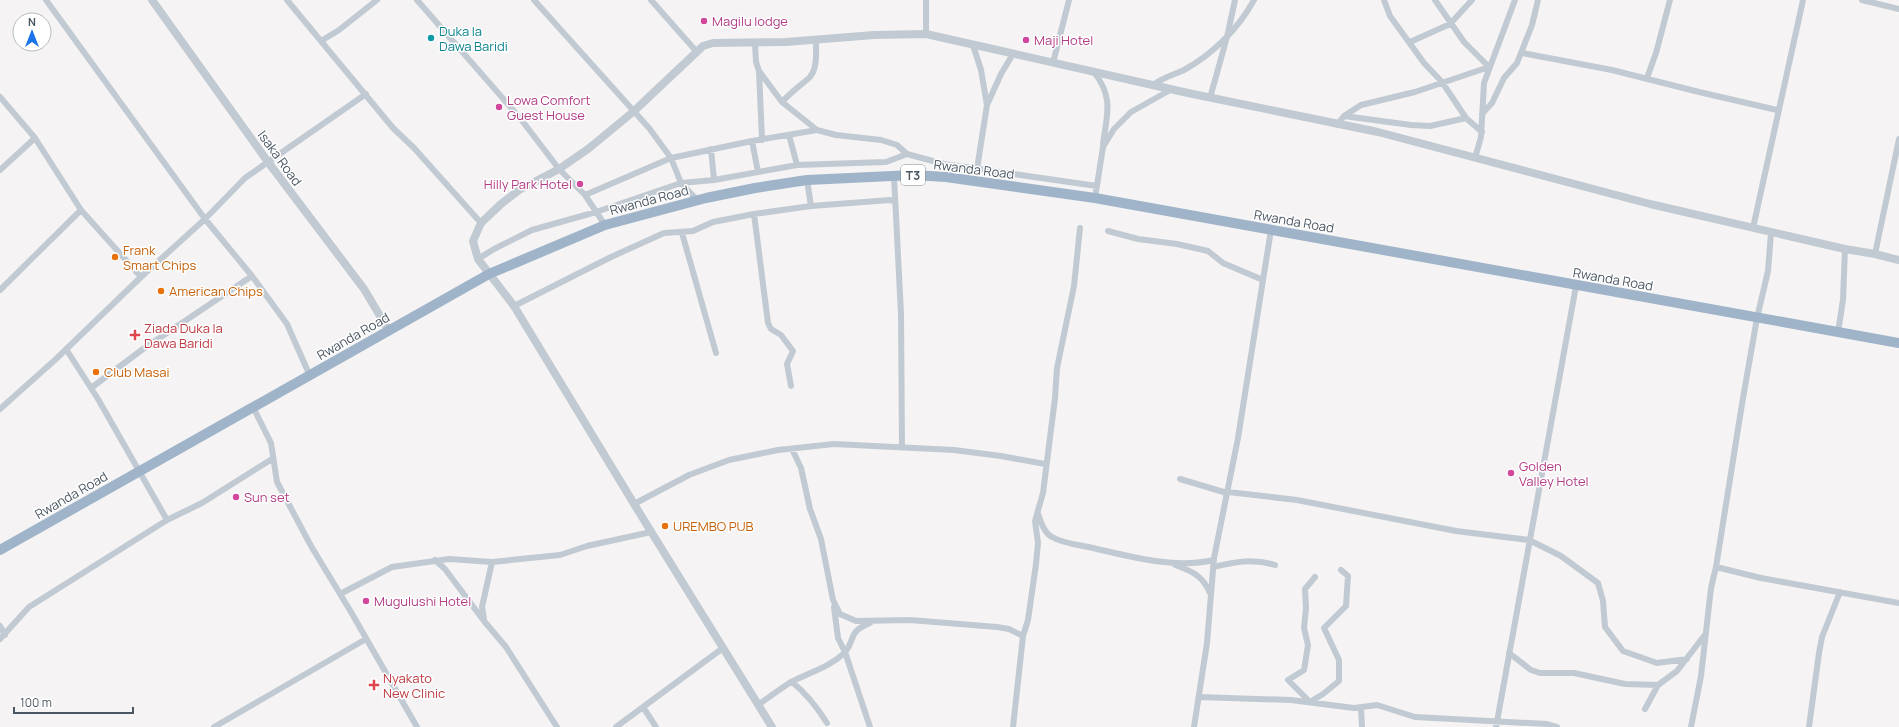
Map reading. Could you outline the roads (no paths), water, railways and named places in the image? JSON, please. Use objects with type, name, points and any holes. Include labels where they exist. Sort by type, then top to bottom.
[{"type":"highway","name":"Rwanda Road","points":[[0,550],[489,274],[605,225],[697,200],[755,188],[807,180],[894,176],[946,177],[1095,198],[1419,255],[1576,286],[1899,343]]},
{"type":"street","points":[[46,0],[205,219],[252,276],[286,324],[310,376]]},
{"type":"street","name":"Isaka Road","points":[[152,0],[268,162],[364,289],[389,330]]},
{"type":"street","points":[[287,0],[393,128],[414,148],[481,223]]},
{"type":"street","points":[[321,41],[339,30],[377,0]]},
{"type":"street","points":[[417,0],[520,118],[559,169],[586,195],[605,225]]},
{"type":"street","points":[[534,0],[633,112],[649,128],[671,158],[681,182],[697,200]]},
{"type":"street","points":[[651,0],[696,51]]},
{"type":"street","points":[[926,0],[926,34]]},
{"type":"street","points":[[1053,63],[1069,0]]},
{"type":"street","points":[[1210,98],[1227,37],[1235,0]]},
{"type":"street","points":[[1153,85],[1159,80],[1193,64],[1211,52],[1227,37],[1246,15],[1254,0]]},
{"type":"street","points":[[1384,0],[1390,16],[1424,63],[1442,82],[1466,118],[1482,132]]},
{"type":"street","points":[[1435,0],[1450,24],[1464,42],[1489,67]]},
{"type":"street","points":[[1410,42],[1450,24],[1472,0]]},
{"type":"street","points":[[1475,158],[1480,148],[1482,132],[1484,83],[1515,0]]},
{"type":"street","points":[[1482,114],[1492,103],[1504,78],[1517,63],[1522,53],[1532,25],[1538,0]]},
{"type":"street","points":[[1647,78],[1656,53],[1670,0]]},
{"type":"street","points":[[1752,228],[1802,0]]},
{"type":"street","points":[[1862,0],[1899,9]]},
{"type":"street","points":[[772,727],[651,532],[514,306],[478,260],[473,241],[481,223],[519,190],[559,169],[582,153],[633,112],[703,46],[714,43],[755,43],[874,35],[926,34],[1210,98],[1336,125],[1378,132],[1650,204],[1771,233],[1899,260]]},
{"type":"street","points":[[782,102],[791,92],[809,79],[813,73],[816,60],[816,40]]},
{"type":"street","points":[[755,43],[756,62],[759,71],[762,140]]},
{"type":"street","points":[[973,45],[981,70],[987,105]]},
{"type":"street","points":[[1522,53],[1647,78],[1777,110]]},
{"type":"street","points":[[977,169],[987,105],[1001,74],[1013,54]]},
{"type":"street","points":[[1336,125],[1344,116],[1361,105],[1415,92],[1442,82],[1464,77],[1489,67]]},
{"type":"street","points":[[759,71],[782,102],[817,130],[836,135],[881,140],[897,145],[907,154],[944,164],[1097,186]]},
{"type":"street","points":[[1094,72],[1103,84],[1108,101],[1103,148],[1095,198]]},
{"type":"street","points":[[1103,148],[1114,129],[1131,112],[1172,89]]},
{"type":"street","points":[[0,409],[205,219],[245,178],[366,94]]},
{"type":"street","points":[[0,97],[35,138],[82,210],[141,277]]},
{"type":"street","points":[[1344,116],[1418,126],[1430,126],[1466,118]]},
{"type":"street","points":[[586,195],[671,158],[752,141],[817,130]]},
{"type":"street","points":[[789,135],[797,165]]},
{"type":"street","points":[[0,170],[35,138]]},
{"type":"street","points":[[1875,254],[1899,139]]},
{"type":"street","points":[[752,141],[758,172]]},
{"type":"street","points":[[711,150],[714,180]]},
{"type":"street","points":[[478,260],[494,249],[532,230],[596,212],[681,182],[714,180],[797,165],[829,163],[870,164],[886,162],[907,154]]},
{"type":"street","points":[[894,176],[894,201],[901,314],[902,448]]},
{"type":"street","points":[[807,180],[812,206]]},
{"type":"street","points":[[514,306],[664,233],[682,233],[693,231],[713,222],[754,214],[852,202],[894,201]]},
{"type":"street","points":[[0,290],[82,210]]},
{"type":"street","points":[[754,214],[768,323],[771,329],[781,335],[793,351],[787,364],[791,386]]},
{"type":"street","points":[[1013,727],[1023,636],[1033,586],[1038,543],[1036,521],[1043,493],[1045,464],[1055,398],[1056,368],[1074,286],[1080,228]]},
{"type":"street","points":[[1194,727],[1207,643],[1214,560],[1228,492],[1271,230]]},
{"type":"street","points":[[1108,231],[1138,239],[1177,244],[1208,251],[1223,263],[1263,280]]},
{"type":"street","points":[[682,233],[716,353]]},
{"type":"street","points":[[1691,727],[1701,676],[1710,588],[1716,567],[1757,318],[1768,271],[1771,233]]},
{"type":"street","points":[[1838,332],[1843,300],[1845,249]]},
{"type":"street","points":[[91,388],[143,349],[252,276]]},
{"type":"street","points":[[1497,724],[1576,286]]},
{"type":"street","points":[[66,349],[91,388],[167,520]]},
{"type":"street","points":[[253,407],[271,443],[272,459],[277,482],[310,546],[340,594],[417,727]]},
{"type":"street","points":[[634,504],[689,475],[729,460],[792,449],[834,444],[970,452],[1045,464]]},
{"type":"street","points":[[792,449],[801,468],[810,509],[821,539],[833,600],[838,638],[845,652],[870,727]]},
{"type":"street","points":[[3,637],[29,607],[167,520],[202,503],[272,459]]},
{"type":"street","points":[[1180,479],[1228,492],[1297,500],[1455,531],[1529,540],[1561,556],[1598,583],[1603,601],[1605,627],[1624,652],[1657,663],[1687,659]]},
{"type":"street","points":[[1038,514],[1048,534],[1063,542],[1134,558],[1166,562],[1193,563],[1214,560]]},
{"type":"street","points":[[340,594],[392,567],[449,559],[492,562],[560,555],[602,542],[651,532]]},
{"type":"street","points":[[435,560],[445,569],[484,621],[506,647],[557,727]]},
{"type":"street","points":[[1213,567],[1244,560],[1258,560],[1275,565]]},
{"type":"street","points":[[484,621],[482,607],[492,562]]},
{"type":"street","points":[[1166,562],[1189,570],[1198,575],[1207,585],[1211,595]]},
{"type":"street","points":[[1716,567],[1761,578],[1899,603]]},
{"type":"street","points":[[1310,702],[1339,681],[1339,660],[1324,628],[1346,606],[1348,576],[1341,570]]},
{"type":"street","points":[[1310,702],[1288,680],[1304,670],[1308,645],[1304,628],[1306,608],[1305,589],[1315,577]]},
{"type":"street","points":[[1809,727],[1818,653],[1822,637],[1840,592]]},
{"type":"street","points":[[833,600],[836,609],[843,617],[856,622],[910,620],[970,624],[1009,629],[1023,636]]},
{"type":"street","points":[[758,705],[792,682],[820,668],[845,652],[852,635],[857,630],[874,622]]},
{"type":"street","points":[[0,626],[3,637]]},
{"type":"street","points":[[1645,709],[1658,685],[1675,673],[1706,633]]},
{"type":"street","points":[[214,727],[366,639]]},
{"type":"street","points":[[616,727],[723,648]]},
{"type":"street","points":[[1509,653],[1531,670],[1540,673],[1574,673],[1625,684],[1658,685]]},
{"type":"street","points":[[792,682],[817,706],[827,723]]},
{"type":"street","points":[[1199,697],[1310,702],[1361,708],[1377,706],[1415,717],[1435,717],[1490,722],[1497,724],[1547,724],[1557,727]]},
{"type":"street","points":[[642,707],[656,727]]},
{"type":"street","points":[[1361,708],[1362,727]]},
{"type":"place","name":"Magilu lodge","points":[[704,21]]},
{"type":"place","name":"Duka la Dawa Baridi","points":[[431,38]]},
{"type":"place","name":"Maji Hotel","points":[[1026,40]]},
{"type":"place","name":"Lowa Comfort Guest House","points":[[499,107]]},
{"type":"place","name":"Hilly Park Hotel","points":[[580,184]]},
{"type":"place","name":"Frank Smart Chips","points":[[115,257]]},
{"type":"place","name":"American Chips","points":[[161,291]]},
{"type":"place","name":"Ziada Duka la Dawa Baridi","points":[[135,335]]},
{"type":"place","name":"Club Masai","points":[[96,372]]},
{"type":"place","name":"Golden Valley Hotel","points":[[1511,473]]},
{"type":"place","name":"Sun set","points":[[236,497]]},
{"type":"place","name":"UREMBO PUB","points":[[665,526]]},
{"type":"place","name":"Mugulushi Hotel","points":[[366,601]]},
{"type":"place","name":"Nyakato New Clinic","points":[[374,685]]}]
